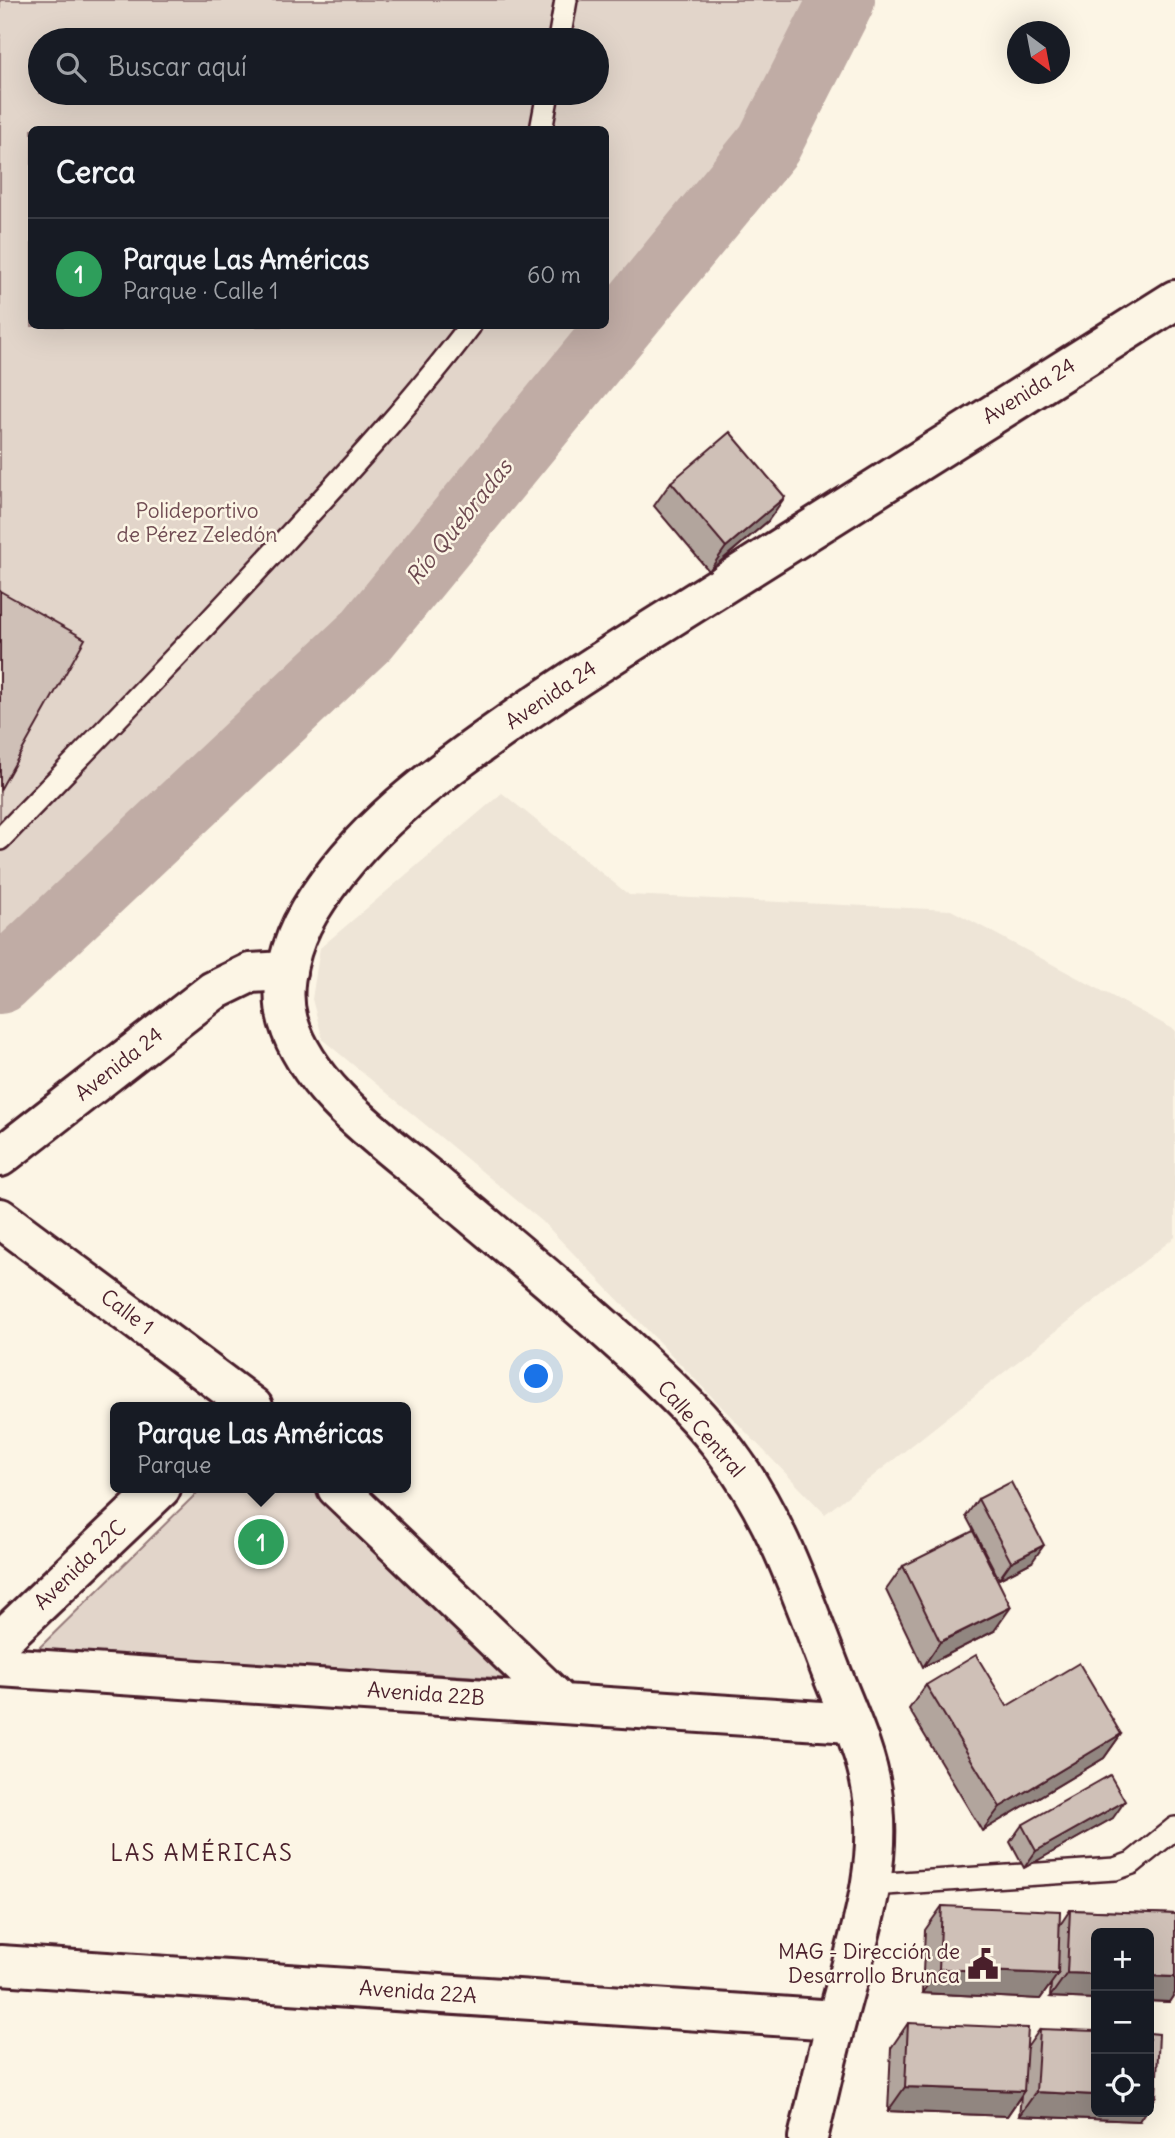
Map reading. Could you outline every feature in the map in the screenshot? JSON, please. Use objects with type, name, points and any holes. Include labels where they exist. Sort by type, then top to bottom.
[{"type":"street","name":"Avenida 24","points":[[0,1157],[213,990],[250,974],[287,971],[294,945],[308,914],[331,882],[386,817],[447,766],[604,660],[1175,300]]},
{"type":"street","name":"Calle Central","points":[[287,971],[286,1017],[305,1057],[342,1104],[602,1325],[675,1394],[727,1453],[753,1492],[783,1549],[851,1723],[870,1776],[874,1800],[871,1885],[808,2138]]},
{"type":"street","name":"Calle 1","points":[[0,1218],[244,1402]]},
{"type":"street","name":"Avenida 22C","points":[[0,1641],[156,1493]]},
{"type":"street","points":[[342,1493],[561,1703]]},
{"type":"street","name":"Avenida 22B","points":[[0,1667],[851,1723]]},
{"type":"street","name":"Avenida 22A","points":[[0,1965],[836,2020]]},
{"type":"lane","points":[[561,28],[566,0]]},
{"type":"lane","points":[[542,126],[546,105]]},
{"type":"lane","points":[[0,839],[226,604],[356,462],[468,329]]},
{"type":"lane","points":[[871,1885],[1115,1869],[1132,1863],[1175,1828]]},
{"type":"shaded area","points":[[502,793],[629,895],[951,910],[1175,1030],[1175,1237],[825,1514],[543,1222],[323,1040],[312,999],[320,948]]},
{"type":"green space","name":"Polideportivo de Pérez Zeledón","points":[[0,0],[842,0],[769,144],[366,636],[0,981]]},
{"type":"green space","points":[[197,1493],[322,1493],[530,1680],[37,1650]]},
{"type":"building","points":[[730,432],[785,497],[726,547],[671,482]]},
{"type":"building","points":[[0,591],[85,639],[0,790]]},
{"type":"building","points":[[1011,1482],[1044,1545],[1011,1562],[978,1499]]},
{"type":"building","points":[[973,1531],[1011,1607],[940,1642],[903,1566]]},
{"type":"building","points":[[976,1655],[1007,1706],[1079,1663],[1121,1734],[1000,1807],[926,1685]]},
{"type":"building","points":[[1110,1775],[1125,1801],[1036,1851],[1022,1825]]},
{"type":"building","points":[[942,1906],[1060,1911],[1058,1974],[939,1969]]},
{"type":"building","points":[[1070,1910],[1175,1914],[1175,1977],[1154,1976],[1154,1928],[1091,1928],[1091,1974],[1067,1973]]},
{"type":"building","points":[[908,2023],[1028,2028],[1024,2091],[905,2087]]},
{"type":"building","points":[[1040,2029],[1091,2031],[1091,2095],[1036,2092]]},
{"type":"building","points":[[1154,2034],[1159,2034],[1154,2097]]},
{"type":"waterway","name":"Río Quebradas","points":[[0,981],[366,636],[769,144],[842,0]]},
{"type":"place","name":"Parque Las Américas","points":[[261,1542]]},
{"type":"place","name":"MAG - Dirección de Desarrollo Brunca","points":[[983,1964]]},
{"type":"district","name":"LAS AMÉRICAS","points":[[202,1853]]}]
